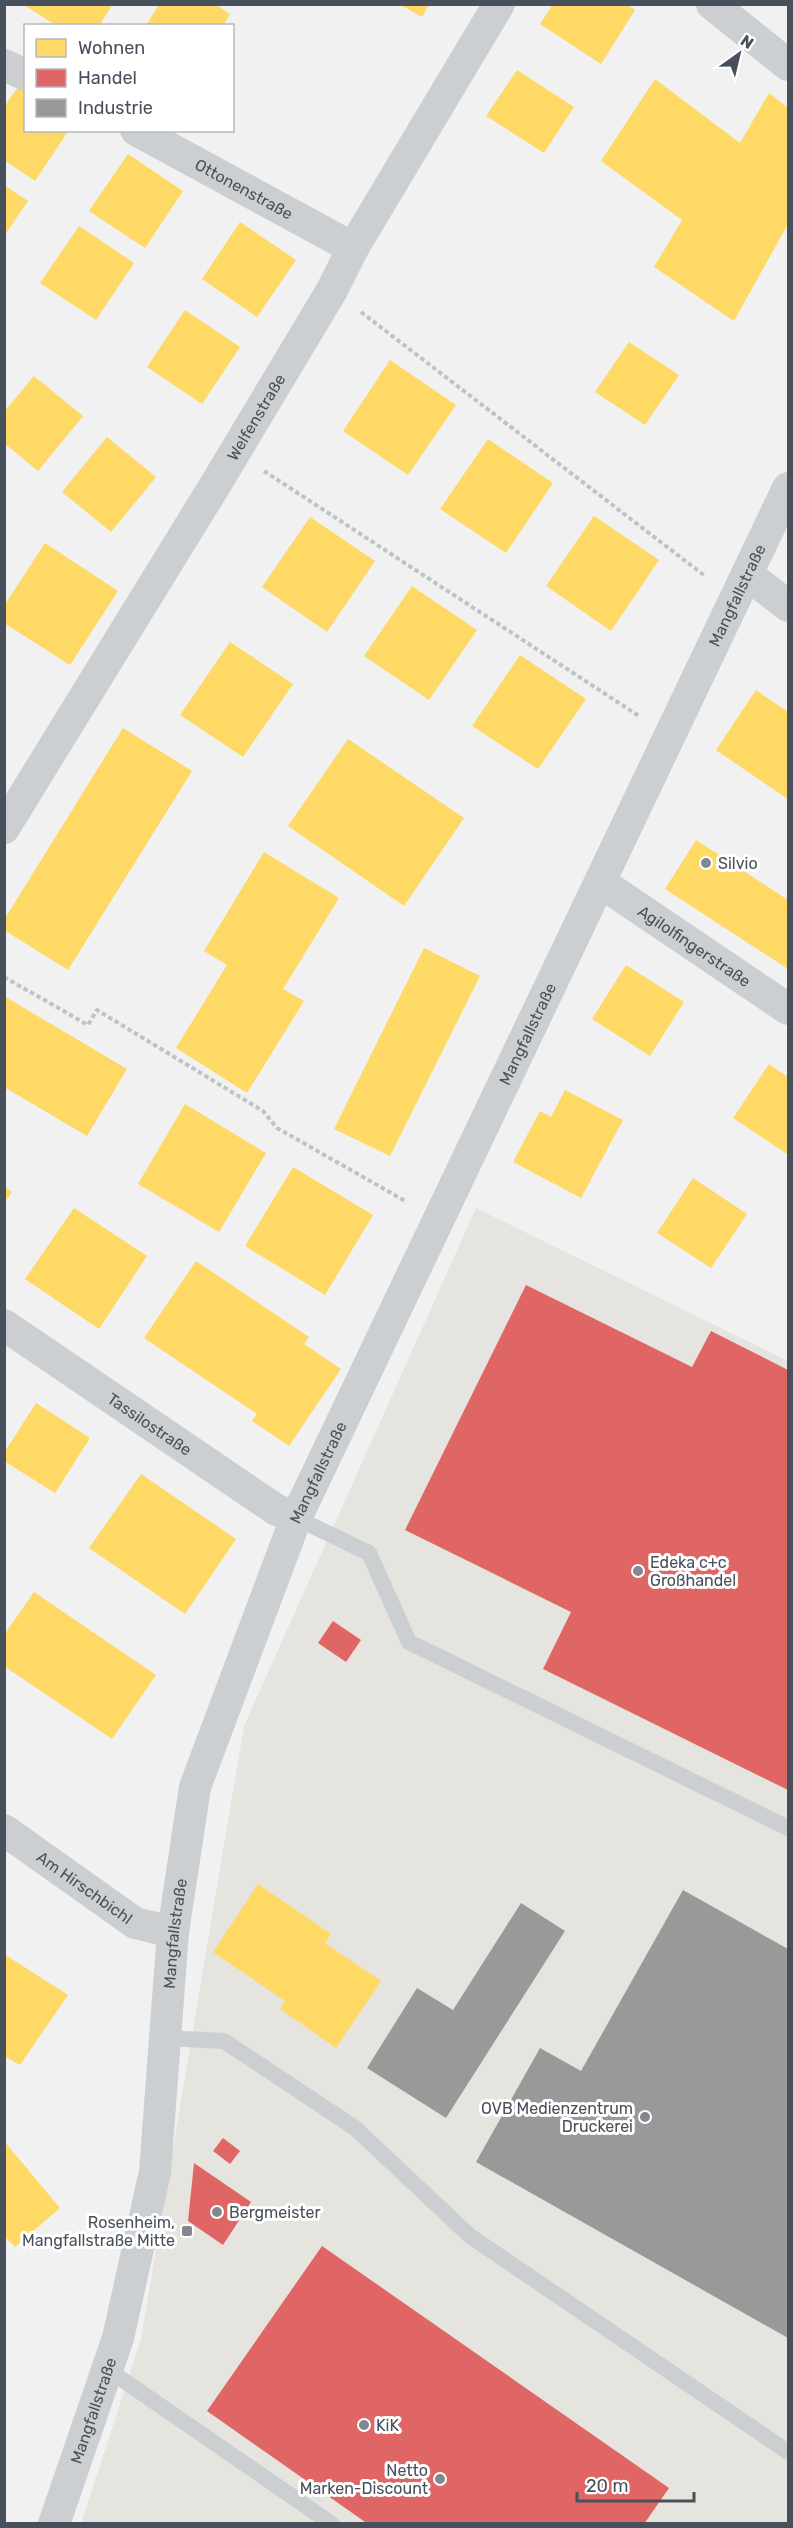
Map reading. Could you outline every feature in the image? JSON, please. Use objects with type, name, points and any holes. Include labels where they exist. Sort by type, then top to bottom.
[{"type":"street","name":"Welfenstraße","points":[[4,828],[235,452],[332,290],[353,248],[499,4]]},
{"type":"street","points":[[712,4],[789,65]]},
{"type":"street","points":[[4,65],[24,74]]},
{"type":"street","name":"Ottonenstraße","points":[[140,132],[353,248]]},
{"type":"street","name":"Mangfallstraße","points":[[54,2523],[118,2338],[155,2172],[173,1932],[195,1786],[296,1518],[789,489]]},
{"type":"street","points":[[741,586],[789,606]]},
{"type":"street","name":"Agilolfingerstraße","points":[[600,882],[789,1009]]},
{"type":"street","name":"Tassilostraße","points":[[4,1325],[274,1509],[296,1518]]},
{"type":"street","name":"Am Hirschbichl","points":[[4,1830],[135,1923],[173,1932]]},
{"type":"lane","points":[[296,1518],[369,1552],[409,1642],[789,1828]]},
{"type":"lane","points":[[164,2038],[224,2041],[355,2128],[470,2236],[789,2452]]},
{"type":"lane","points":[[107,2369],[332,2523]]},
{"type":"path","points":[[332,290],[741,586]]},
{"type":"path","points":[[235,452],[670,736]]},
{"type":"path","points":[[4,977],[88,1025],[97,1010],[262,1111],[277,1128],[439,1220]]},
{"type":"shaded area","points":[[476,1208],[788,1361],[788,2523],[81,2524],[141,2339],[244,1726]]},
{"type":"building: Wohnen","points":[[159,4],[215,4],[230,14],[224,24],[147,24]]},
{"type":"building: Wohnen","points":[[399,4],[429,4],[422,17]]},
{"type":"building: Wohnen","points":[[553,4],[626,4],[635,10],[601,64],[540,24]]},
{"type":"building: Wohnen","points":[[24,5],[112,5],[100,24],[54,24]]},
{"type":"building: Wohnen","points":[[517,70],[574,107],[544,153],[486,116]]},
{"type":"building: Wohnen","points":[[655,79],[740,143],[769,93],[788,108],[788,224],[734,321],[654,267],[682,220],[601,161]]},
{"type":"building: Wohnen","points":[[18,87],[24,91],[24,132],[68,132],[35,181],[4,160],[4,107]]},
{"type":"building: Wohnen","points":[[128,154],[183,191],[145,248],[89,211]]},
{"type":"building: Wohnen","points":[[4,185],[28,201],[4,236]]},
{"type":"building: Wohnen","points":[[240,222],[296,260],[257,317],[202,279]]},
{"type":"building: Wohnen","points":[[79,226],[134,263],[96,320],[40,283]]},
{"type":"building: Wohnen","points":[[185,310],[240,347],[202,404],[147,367]]},
{"type":"building: Wohnen","points":[[629,342],[679,375],[645,425],[595,392]]},
{"type":"building: Wohnen","points":[[390,360],[456,405],[408,475],[343,431]]},
{"type":"building: Wohnen","points":[[34,376],[83,416],[38,471],[4,443],[4,412]]},
{"type":"building: Wohnen","points":[[107,437],[156,477],[111,532],[62,492]]},
{"type":"building: Wohnen","points":[[488,439],[553,483],[506,553],[440,509]]},
{"type":"building: Wohnen","points":[[594,516],[659,560],[611,631],[546,586]]},
{"type":"building: Wohnen","points":[[310,517],[375,561],[327,632],[262,587]]},
{"type":"building: Wohnen","points":[[45,543],[118,591],[70,665],[4,623],[4,606]]},
{"type":"building: Wohnen","points":[[412,586],[477,630],[429,700],[364,656]]},
{"type":"building: Wohnen","points":[[230,642],[293,684],[243,757],[180,715]]},
{"type":"building: Wohnen","points":[[520,655],[586,699],[538,769],[472,726]]},
{"type":"building: Wohnen","points":[[756,690],[788,712],[788,794],[786,798],[716,750]]},
{"type":"building: Wohnen","points":[[123,728],[192,771],[68,970],[4,930],[4,920]]},
{"type":"building: Wohnen","points":[[348,739],[464,818],[404,906],[288,826]]},
{"type":"building: Wohnen","points":[[696,840],[788,900],[788,969],[665,889]]},
{"type":"building: Wohnen","points":[[264,852],[339,898],[283,989],[304,1001],[247,1093],[176,1048],[227,965],[204,951]]},
{"type":"building: Wohnen","points":[[424,948],[480,976],[390,1156],[334,1129]]},
{"type":"building: Wohnen","points":[[626,965],[684,1002],[650,1056],[592,1019]]},
{"type":"building: Wohnen","points":[[4,996],[127,1069],[87,1136],[4,1087]]},
{"type":"building: Wohnen","points":[[769,1064],[788,1077],[787,1154],[733,1118]]},
{"type":"building: Wohnen","points":[[565,1090],[623,1120],[581,1198],[513,1162],[540,1111],[551,1117]]},
{"type":"building: Wohnen","points":[[185,1104],[266,1153],[219,1232],[138,1184]]},
{"type":"building: Wohnen","points":[[293,1167],[373,1215],[325,1295],[245,1246]]},
{"type":"building: Wohnen","points":[[693,1178],[747,1214],[711,1268],[657,1233]]},
{"type":"building: Wohnen","points":[[4,1186],[12,1192],[4,1203]]},
{"type":"building: Wohnen","points":[[74,1208],[147,1256],[99,1329],[25,1279]]},
{"type":"building: Wohnen","points":[[196,1261],[309,1337],[304,1344],[341,1369],[289,1446],[252,1421],[257,1414],[144,1338]]},
{"type":"building: Wohnen","points":[[36,1403],[90,1438],[55,1493],[4,1461],[4,1453]]},
{"type":"building: Wohnen","points":[[141,1474],[236,1539],[185,1614],[89,1548]]},
{"type":"building: Wohnen","points":[[34,1592],[156,1675],[112,1739],[4,1666],[4,1635]]},
{"type":"building: Wohnen","points":[[258,1884],[331,1934],[325,1943],[381,1981],[336,2048],[280,2009],[285,2001],[213,1952]]},
{"type":"building: Wohnen","points":[[4,1954],[68,1995],[20,2065],[4,2056]]},
{"type":"building: Wohnen","points":[[4,2141],[60,2208],[15,2247],[4,2236]]},
{"type":"building: Handel","name":"Edeka c+c Großhandel","points":[[526,1285],[692,1367],[711,1331],[788,1370],[788,1790],[543,1669],[571,1612],[405,1530]]},
{"type":"building: Handel","points":[[333,1621],[361,1640],[346,1662],[318,1643]]},
{"type":"building: Handel","points":[[223,2138],[240,2151],[230,2164],[213,2151]]},
{"type":"building: Handel","name":"Bergmeister","points":[[194,2163],[251,2202],[223,2245],[188,2221]]},
{"type":"building: Handel","points":[[322,2246],[669,2488],[644,2524],[368,2524],[207,2411]]},
{"type":"building: Industrie","name":"OVB Medienzentrum Druckerei","points":[[683,1890],[788,1949],[788,2338],[476,2162],[540,2048],[581,2071]]},
{"type":"building: Industrie","points":[[521,1903],[565,1931],[446,2118],[367,2068],[417,1988],[453,2010]]},
{"type":"place","name":"Silvio","points":[[706,863]]},
{"type":"place","name":"Edeka c+c Großhandel","points":[[638,1571]]},
{"type":"place","name":"OVB Medienzentrum Druckerei","points":[[645,2117]]},
{"type":"place","name":"Bergmeister","points":[[217,2212]]},
{"type":"place","name":"Rosenheim, Mangfallstraße Mitte","points":[[187,2231]]},
{"type":"place","name":"KiK","points":[[364,2425]]},
{"type":"place","name":"Netto Marken-Discount","points":[[440,2479]]}]
